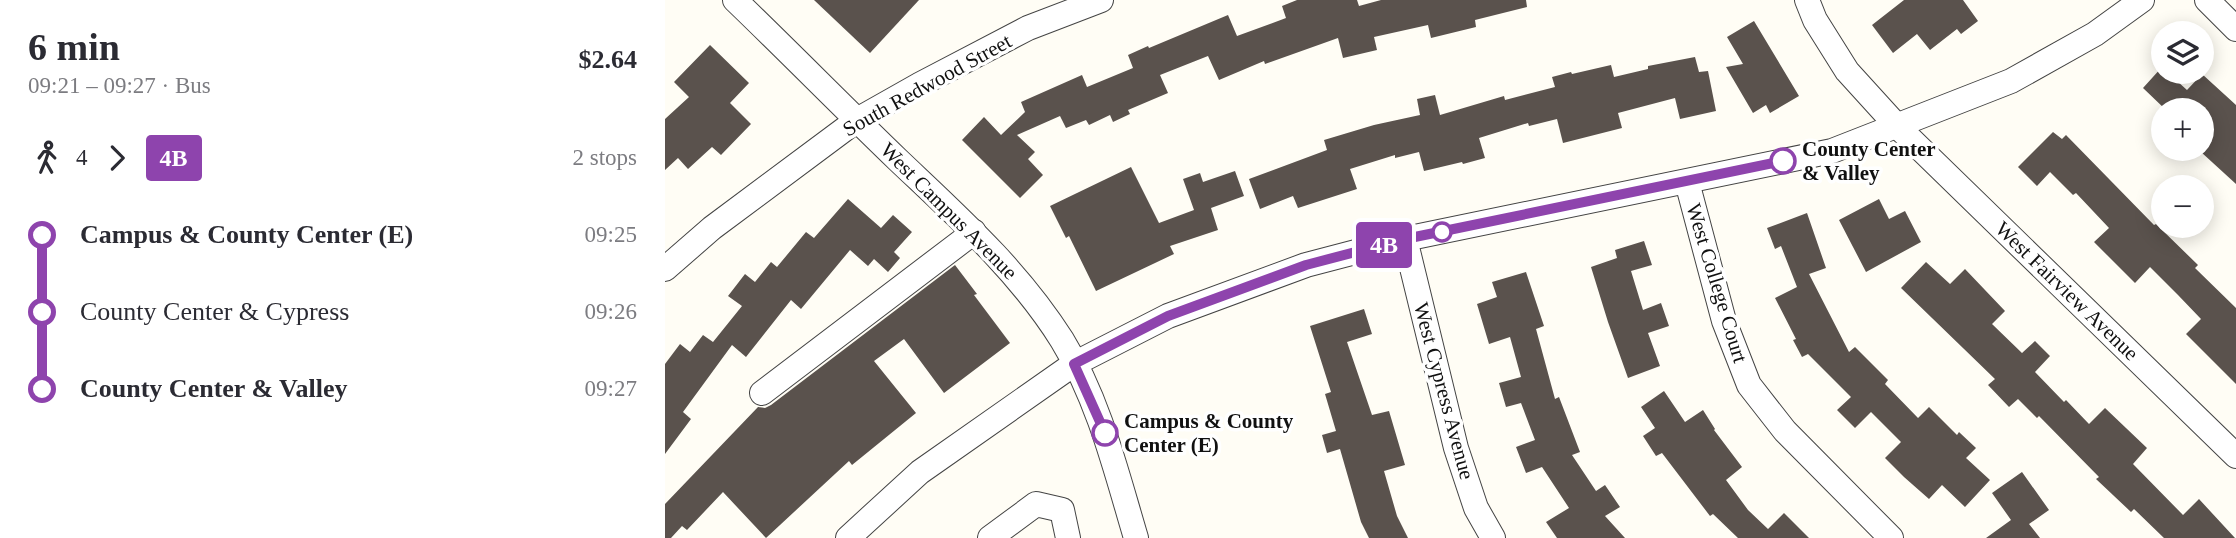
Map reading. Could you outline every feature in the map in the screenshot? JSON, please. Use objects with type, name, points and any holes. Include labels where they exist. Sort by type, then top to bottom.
[{"type":"street","name":"West Campus Avenue","points":[[735,0],[974,232],[1033,298],[1062,341],[1105,433],[1136,538]]},
{"type":"street","name":"South Redwood Street","points":[[665,269],[712,228],[857,120],[1028,28],[1101,0]]},
{"type":"street","name":"West Fairview Avenue","points":[[1807,0],[1815,20],[1847,71],[1898,126],[2236,456]]},
{"type":"street","points":[[848,538],[920,472],[1074,364],[1168,316],[1306,265],[1405,239],[1832,151],[2011,81],[2095,34],[2142,0]]},
{"type":"street","points":[[2207,0],[2236,29]]},
{"type":"street","name":"West College Court","points":[[1687,182],[1724,321],[1749,384],[1785,430],[1891,538]]},
{"type":"street","points":[[762,393],[974,232]]},
{"type":"street","name":"West Cypress Avenue","points":[[1405,239],[1456,448],[1476,508],[1493,538]]},
{"type":"street","points":[[990,538],[1036,504],[1062,510],[1068,538]]},
{"type":"building","points":[[814,0],[919,0],[870,53]]},
{"type":"building","points":[[1297,0],[1357,0],[1359,6],[1381,0],[1526,0],[1527,7],[1475,20],[1476,27],[1431,38],[1428,25],[1374,37],[1377,50],[1343,58],[1338,38],[1265,64],[1264,61],[1219,80],[1208,56],[1160,75],[1168,93],[1128,110],[1130,114],[1113,122],[1110,115],[1089,125],[1086,120],[1066,128],[1060,116],[1017,135],[1035,152],[1028,159],[1043,175],[1020,198],[962,140],[984,117],[1001,135],[1025,112],[1021,102],[1082,75],[1087,87],[1133,68],[1128,55],[1148,46],[1149,48],[1228,15],[1237,36],[1286,18],[1282,6]]},
{"type":"building","points":[[1904,0],[1963,0],[1978,21],[1961,34],[1957,29],[1930,50],[1917,34],[1893,53],[1872,25]]},
{"type":"building","points":[[1754,21],[1799,96],[1770,113],[1766,105],[1753,113],[1726,67],[1743,64],[1727,37]]},
{"type":"building","points":[[710,45],[749,83],[730,103],[751,124],[721,155],[712,147],[688,169],[678,158],[665,170],[665,119],[689,97],[674,82]]},
{"type":"building","points":[[1695,57],[1699,72],[1708,71],[1716,111],[1680,119],[1675,98],[1618,113],[1622,128],[1563,143],[1557,119],[1529,126],[1528,123],[1479,138],[1485,158],[1463,164],[1462,162],[1424,171],[1419,152],[1395,158],[1395,155],[1350,169],[1357,189],[1298,208],[1293,196],[1260,209],[1249,179],[1327,150],[1324,140],[1420,115],[1417,99],[1435,95],[1440,115],[1504,96],[1505,100],[1555,87],[1552,77],[1571,72],[1572,74],[1611,65],[1614,77],[1648,69],[1648,66]]},
{"type":"building","points":[[2151,79],[2151,84],[2180,84],[2187,90],[2193,84],[2213,84],[2236,105],[2236,184],[2211,161],[2214,161],[2214,98],[2153,98],[2143,88]]},
{"type":"building","points":[[2053,132],[2062,139],[2066,135],[2151,222],[2151,238],[2170,238],[2198,265],[2195,268],[2236,308],[2236,384],[2186,334],[2201,319],[2150,267],[2135,283],[2094,242],[2109,228],[2076,193],[2073,195],[2050,172],[2037,186],[2018,167]]},
{"type":"building","points":[[1131,167],[1159,223],[1194,210],[1183,179],[1200,173],[1203,182],[1235,171],[1244,196],[1211,208],[1218,230],[1170,246],[1174,254],[1096,291],[1069,236],[1066,238],[1050,206]]},
{"type":"building","points":[[848,199],[881,228],[893,215],[912,232],[894,252],[900,258],[888,272],[874,259],[868,266],[850,250],[801,309],[791,300],[746,357],[732,345],[683,412],[691,419],[665,454],[665,364],[680,344],[690,352],[703,335],[713,342],[742,306],[728,296],[745,274],[755,282],[771,262],[777,267],[806,232],[814,238]]},
{"type":"building","points":[[1879,199],[1889,219],[1905,211],[1921,242],[1866,272],[1839,220]]},
{"type":"building","points":[[1807,213],[1826,268],[1809,274],[1849,352],[1855,347],[1888,380],[1885,384],[1918,418],[1929,407],[1957,435],[1959,432],[1976,448],[1966,458],[1990,480],[1965,507],[1942,485],[1929,499],[1904,477],[1885,458],[1901,442],[1871,412],[1855,428],[1837,410],[1851,397],[1808,354],[1802,357],[1775,298],[1797,287],[1781,246],[1775,249],[1767,228]]},
{"type":"building","points":[[1644,241],[1652,265],[1631,271],[1643,310],[1661,303],[1669,326],[1648,333],[1660,366],[1628,378],[1591,267],[1617,258],[1615,250]]},
{"type":"building","points":[[1926,262],[1950,284],[1965,269],[2005,311],[1992,324],[2022,353],[2035,341],[2050,356],[2035,372],[2064,402],[2066,400],[2089,424],[2105,408],[2147,448],[2133,464],[2183,515],[2199,499],[2235,538],[2164,538],[2134,509],[2131,512],[2096,479],[2099,477],[2039,416],[2037,418],[2018,399],[2009,407],[1988,385],[1995,379],[1901,288]]},
{"type":"building","points":[[955,265],[1010,343],[944,393],[904,339],[874,361],[916,413],[852,465],[849,461],[766,538],[723,492],[687,530],[682,526],[671,538],[665,538],[665,504],[758,407],[771,405]]},
{"type":"building","points":[[1526,272],[1544,326],[1536,329],[1555,399],[1559,397],[1580,452],[1572,455],[1596,491],[1605,485],[1620,507],[1605,516],[1625,538],[1557,538],[1546,522],[1569,508],[1542,467],[1526,473],[1516,447],[1535,440],[1521,403],[1506,407],[1499,383],[1521,377],[1510,337],[1489,344],[1477,304],[1497,297],[1492,282]]},
{"type":"building","points":[[1364,309],[1372,334],[1347,342],[1372,415],[1389,411],[1405,465],[1384,471],[1397,516],[1408,538],[1369,538],[1361,522],[1340,449],[1327,453],[1322,435],[1336,431],[1325,394],[1331,392],[1310,326]]},
{"type":"building","points":[[1664,391],[1685,422],[1703,410],[1714,430],[1742,467],[1726,480],[1748,510],[1768,529],[1784,513],[1809,538],[1738,538],[1713,514],[1710,516],[1662,453],[1656,456],[1643,436],[1655,428],[1641,407]]},
{"type":"building","points":[[2022,472],[2049,510],[2029,524],[2040,538],[1986,538],[2011,520],[1992,493]]},
{"type":"bus line","name":"4B","points":[[1105,433],[1074,364],[1168,316],[1306,265],[1405,239],[1783,161]]},
{"type":"place","name":"County Center & Valley","points":[[1783,161]]},
{"type":"place","name":"Campus & County Center (E)","points":[[1105,433]]}]
